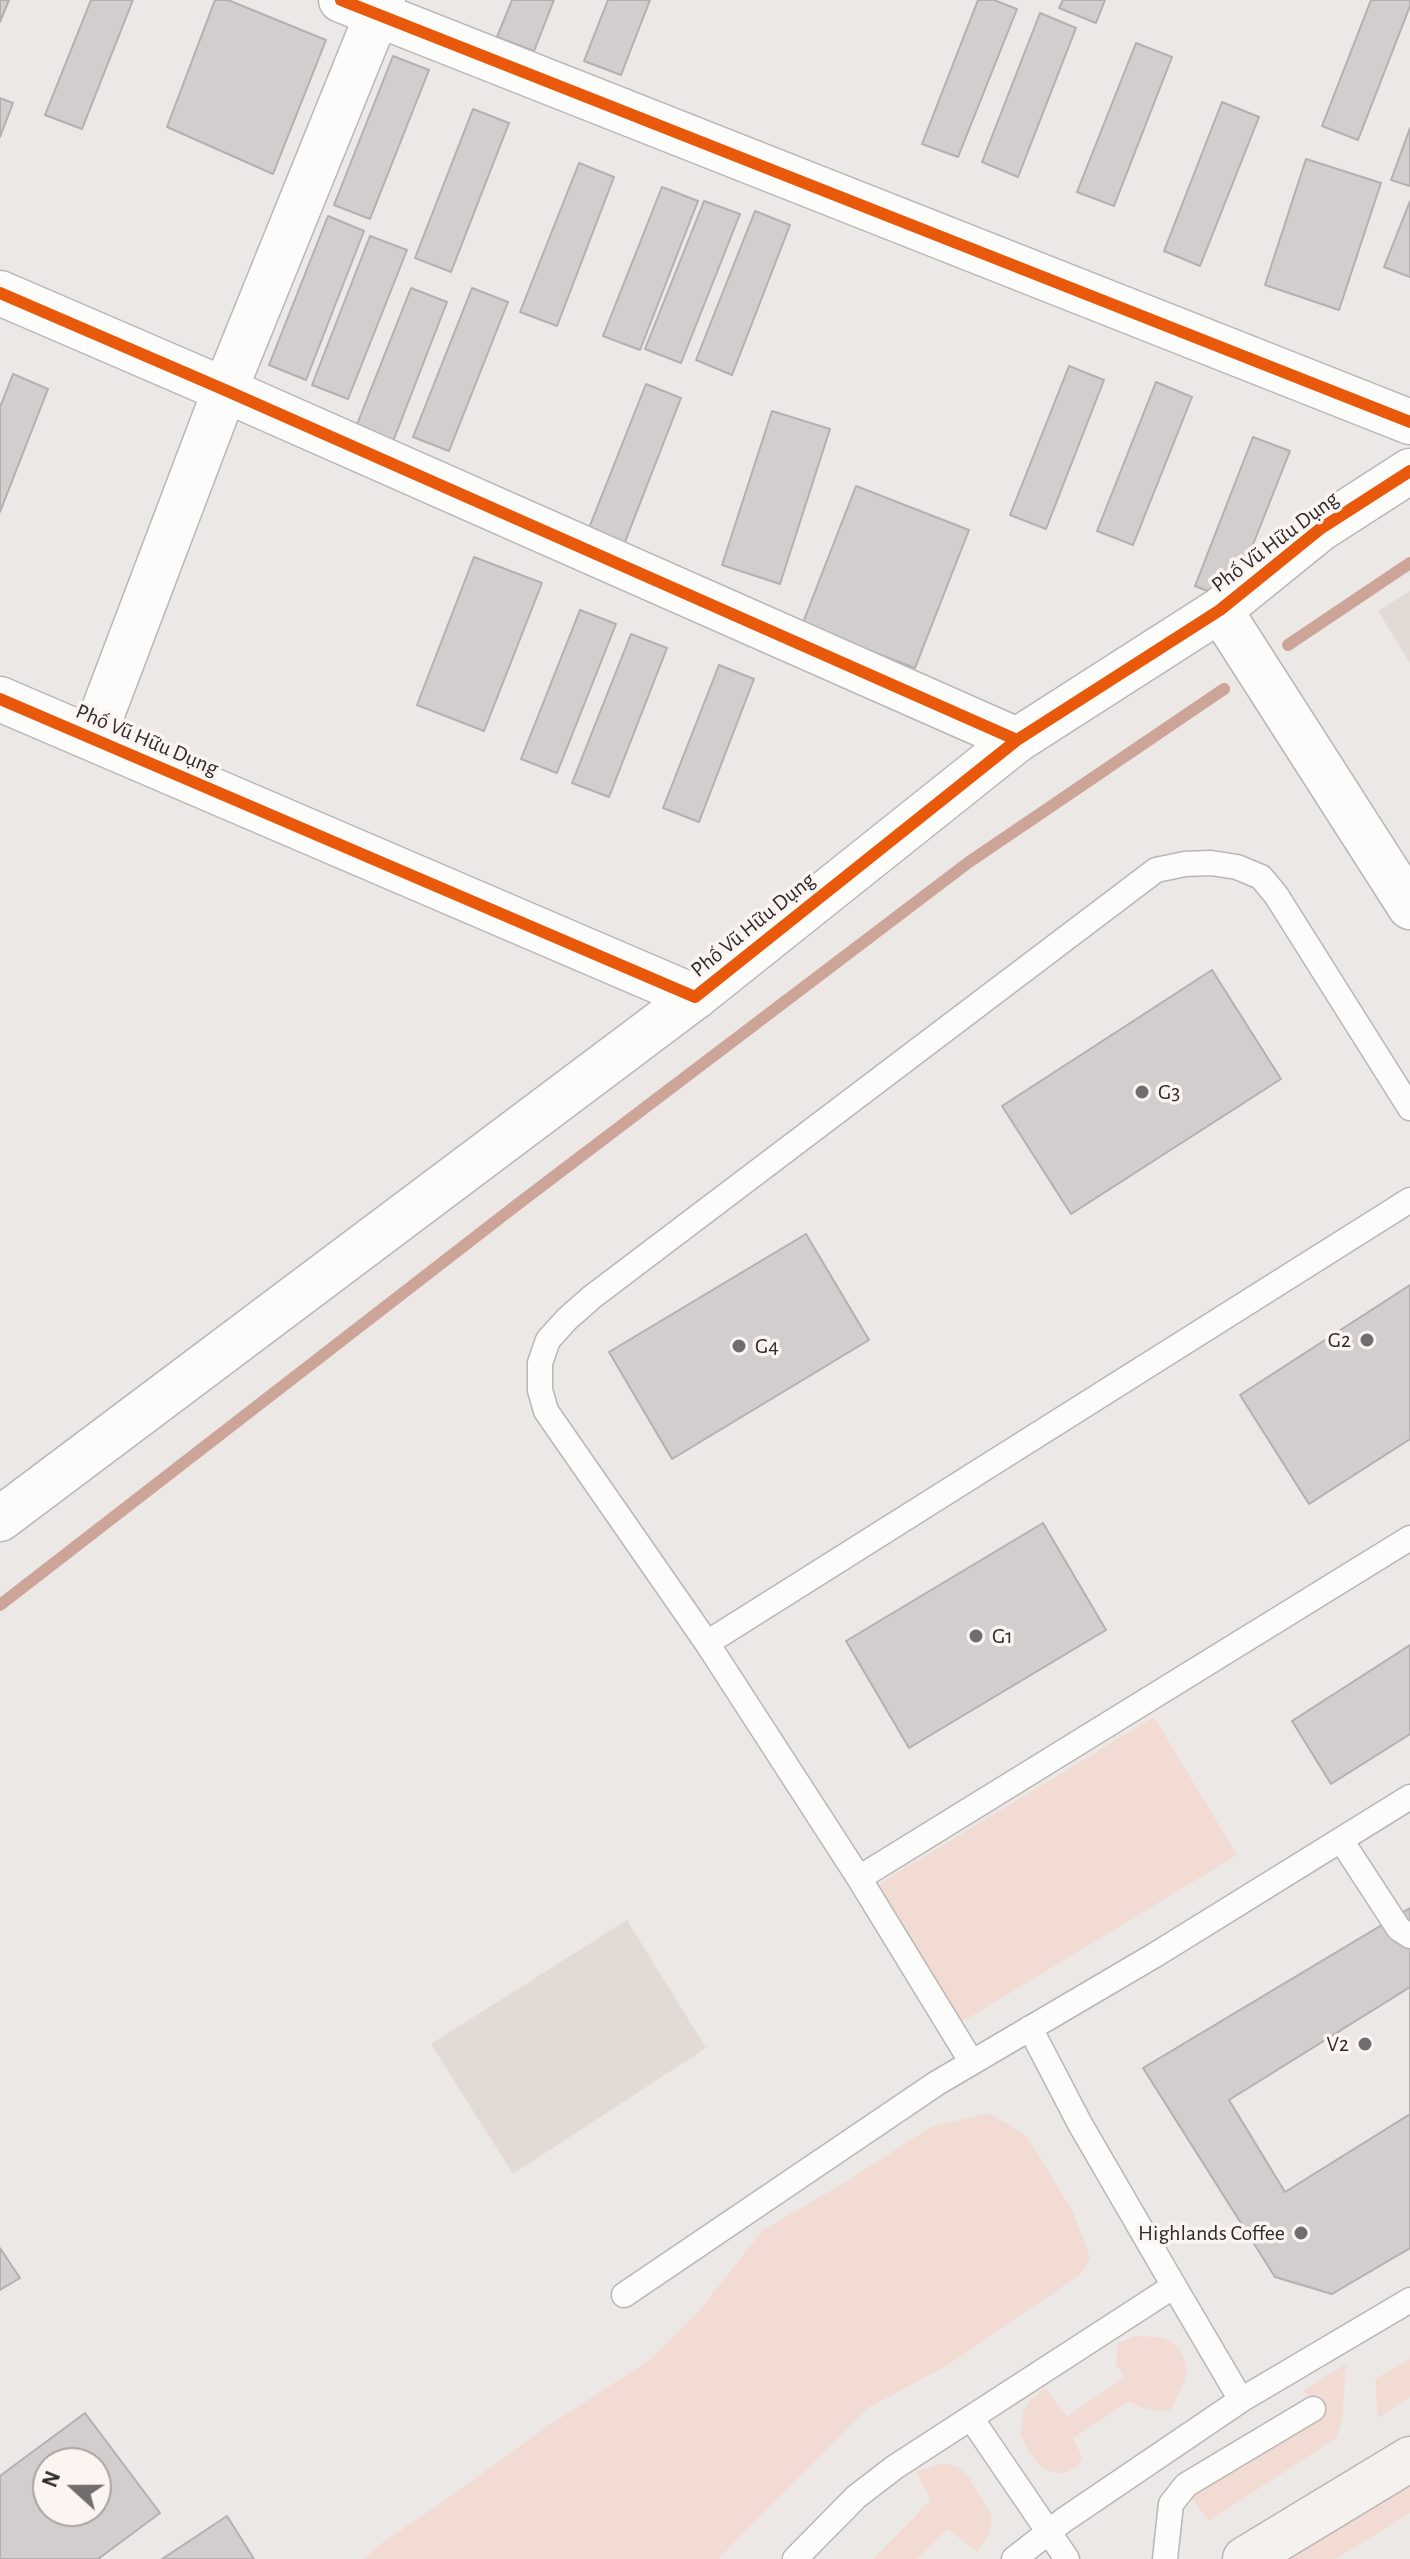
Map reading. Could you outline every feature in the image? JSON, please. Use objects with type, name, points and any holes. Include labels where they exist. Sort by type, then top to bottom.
[{"type":"main road","points":[[1245,2559],[1410,2459]]},
{"type":"street","points":[[93,738],[367,5],[1410,422]]},
{"type":"street","points":[[0,293],[1017,740]]},
{"type":"street","name":"Phố Vũ Hữu Dụng","points":[[0,699],[695,997],[1017,740],[1220,610],[1320,529],[1410,471]]},
{"type":"street","points":[[1220,610],[1410,907]]},
{"type":"street","points":[[0,1519],[695,997]]},
{"type":"lane","points":[[971,2061],[859,1878],[707,1643],[546,1411],[540,1390],[540,1363],[548,1340],[592,1297],[1156,870],[1211,863],[1237,867],[1261,877],[1276,895],[1410,1108]]},
{"type":"lane","points":[[707,1643],[1410,1200]]},
{"type":"lane","points":[[859,1878],[1410,1538]]},
{"type":"lane","points":[[624,2295],[971,2061],[1155,1955],[1410,1797]]},
{"type":"lane","points":[[1341,1840],[1399,1929],[1410,1936]]},
{"type":"lane","points":[[1030,2028],[1080,2124],[1241,2400]]},
{"type":"lane","points":[[795,2559],[856,2497],[895,2467],[1174,2286]]},
{"type":"lane","points":[[1014,2559],[1241,2400],[1410,2300]]},
{"type":"lane","points":[[1165,2559],[1171,2504],[1186,2485],[1313,2409]]},
{"type":"lane","points":[[971,2418],[1067,2559]]},
{"type":"shaded area","points":[[1410,591],[1410,663],[1378,611]]},
{"type":"shaded area","points":[[1154,1717],[1237,1855],[949,2030],[866,1892]]},
{"type":"shaded area","points":[[627,1920],[706,2048],[513,2174],[431,2044]]},
{"type":"shaded area","points":[[988,2113],[1026,2135],[1072,2210],[1090,2257],[1081,2274],[948,2365],[868,2408],[718,2559],[365,2559],[376,2547],[542,2430],[651,2359],[700,2310],[762,2231],[931,2127]]},
{"type":"shaded area","points":[[1135,2336],[1171,2341],[1184,2358],[1187,2371],[1171,2410],[1147,2410],[1129,2401],[1073,2438],[1082,2457],[1079,2465],[1064,2474],[1044,2470],[1028,2451],[1021,2434],[1023,2411],[1029,2402],[1045,2388],[1067,2416],[1125,2377],[1116,2364],[1118,2343]]},
{"type":"shaded area","points":[[1410,2359],[1410,2397],[1378,2418],[1375,2379]]},
{"type":"shaded area","points":[[1346,2364],[1342,2420],[1336,2438],[1209,2521],[1191,2497],[1323,2418],[1304,2390]]},
{"type":"shaded area","points":[[944,2463],[967,2474],[992,2516],[989,2533],[977,2552],[948,2529],[917,2559],[873,2559],[931,2500],[916,2472]]},
{"type":"shaded area","points":[[1410,2475],[1410,2513],[1336,2559],[1278,2559]]},
{"type":"building","points":[[0,0],[9,0],[0,22]]},
{"type":"building","points":[[91,0],[133,0],[82,129],[45,115]]},
{"type":"building","points":[[215,0],[228,0],[326,40],[273,174],[167,127]]},
{"type":"building","points":[[512,0],[554,0],[534,51],[497,37]]},
{"type":"building","points":[[608,0],[650,0],[621,75],[584,61]]},
{"type":"building","points":[[978,0],[994,0],[1017,9],[958,157],[922,144]]},
{"type":"building","points":[[1063,0],[1105,0],[1096,23],[1059,8]]},
{"type":"building","points":[[1371,0],[1410,0],[1410,6],[1358,140],[1322,126]]},
{"type":"building","points":[[1040,13],[1076,28],[1018,177],[982,162]]},
{"type":"building","points":[[1136,43],[1172,57],[1114,206],[1077,192]]},
{"type":"building","points":[[393,56],[429,70],[370,219],[334,205]]},
{"type":"building","points":[[0,98],[13,103],[0,137]]},
{"type":"building","points":[[1222,102],[1259,117],[1200,266],[1164,251]]},
{"type":"building","points":[[473,109],[509,123],[451,272],[415,258]]},
{"type":"building","points":[[1410,128],[1410,186],[1391,180]]},
{"type":"building","points":[[1306,159],[1381,183],[1339,310],[1265,285]]},
{"type":"building","points":[[579,163],[614,177],[557,326],[520,312]]},
{"type":"building","points":[[662,187],[698,201],[640,350],[603,336]]},
{"type":"building","points":[[704,201],[740,214],[681,363],[645,349]]},
{"type":"building","points":[[1410,201],[1410,277],[1384,267]]},
{"type":"building","points":[[755,211],[790,225],[732,375],[696,360]]},
{"type":"building","points":[[328,216],[364,231],[306,380],[269,365]]},
{"type":"building","points":[[370,236],[407,250],[348,399],[312,385]]},
{"type":"building","points":[[411,288],[447,302],[389,452],[352,437]]},
{"type":"building","points":[[472,288],[508,302],[449,451],[413,437]]},
{"type":"building","points":[[1069,366],[1104,380],[1046,529],[1010,515]]},
{"type":"building","points":[[13,374],[48,389],[0,512],[0,407]]},
{"type":"building","points":[[1156,382],[1192,397],[1133,545],[1097,531]]},
{"type":"building","points":[[646,384],[681,398],[623,547],[587,533]]},
{"type":"building","points":[[772,411],[830,429],[780,584],[722,565]]},
{"type":"building","points":[[1253,437],[1290,451],[1231,600],[1195,586]]},
{"type":"building","points":[[856,486],[969,530],[915,668],[802,625]]},
{"type":"building","points":[[474,557],[542,583],[484,731],[417,705]]},
{"type":"building","points":[[580,610],[616,624],[557,773],[521,759]]},
{"type":"building","points":[[631,634],[667,648],[609,797],[572,783]]},
{"type":"building","points":[[719,665],[754,679],[699,822],[663,808]]},
{"type":"building","name":"G3","points":[[1212,970],[1281,1079],[1071,1214],[1002,1106]]},
{"type":"building","name":"G4","points":[[806,1234],[869,1340],[672,1459],[609,1352]]},
{"type":"building","name":"G2","points":[[1410,1285],[1410,1439],[1309,1504],[1240,1395]]},
{"type":"building","name":"G1","points":[[1043,1523],[1106,1630],[909,1748],[846,1641]]},
{"type":"building","points":[[1410,1645],[1410,1734],[1331,1784],[1292,1721]]},
{"type":"building","points":[[1410,1908],[1410,2248],[1332,2294],[1275,2277],[1143,2068]]},
{"type":"building","name":"V2","points":[[1410,1987],[1410,2114],[1285,2192],[1229,2100]]},
{"type":"building","points":[[0,2248],[20,2278],[0,2290]]},
{"type":"building","points":[[85,2413],[110,2447],[39,2447]]},
{"type":"building","points":[[112,2449],[160,2513],[98,2559],[0,2559],[0,2476],[32,2452],[32,2527],[112,2527]]},
{"type":"building","points":[[227,2516],[254,2559],[162,2559]]},
{"type":"waterway","points":[[1288,645],[1410,563]]},
{"type":"waterway","points":[[0,1605],[518,1204],[969,862],[1224,689]]},
{"type":"cycle path","points":[[341,0],[1410,422]]},
{"type":"cycle path","points":[[0,293],[1017,740]]},
{"type":"cycle path","points":[[0,699],[695,997],[1017,740],[1220,610],[1320,529],[1410,471]]},
{"type":"place","name":"G3","points":[[1142,1092]]},
{"type":"place","name":"G2","points":[[1367,1340]]},
{"type":"place","name":"G4","points":[[739,1346]]},
{"type":"place","name":"G1","points":[[976,1636]]},
{"type":"place","name":"V2","points":[[1365,2044]]},
{"type":"place","name":"Highlands Coffee","points":[[1301,2233]]}]
